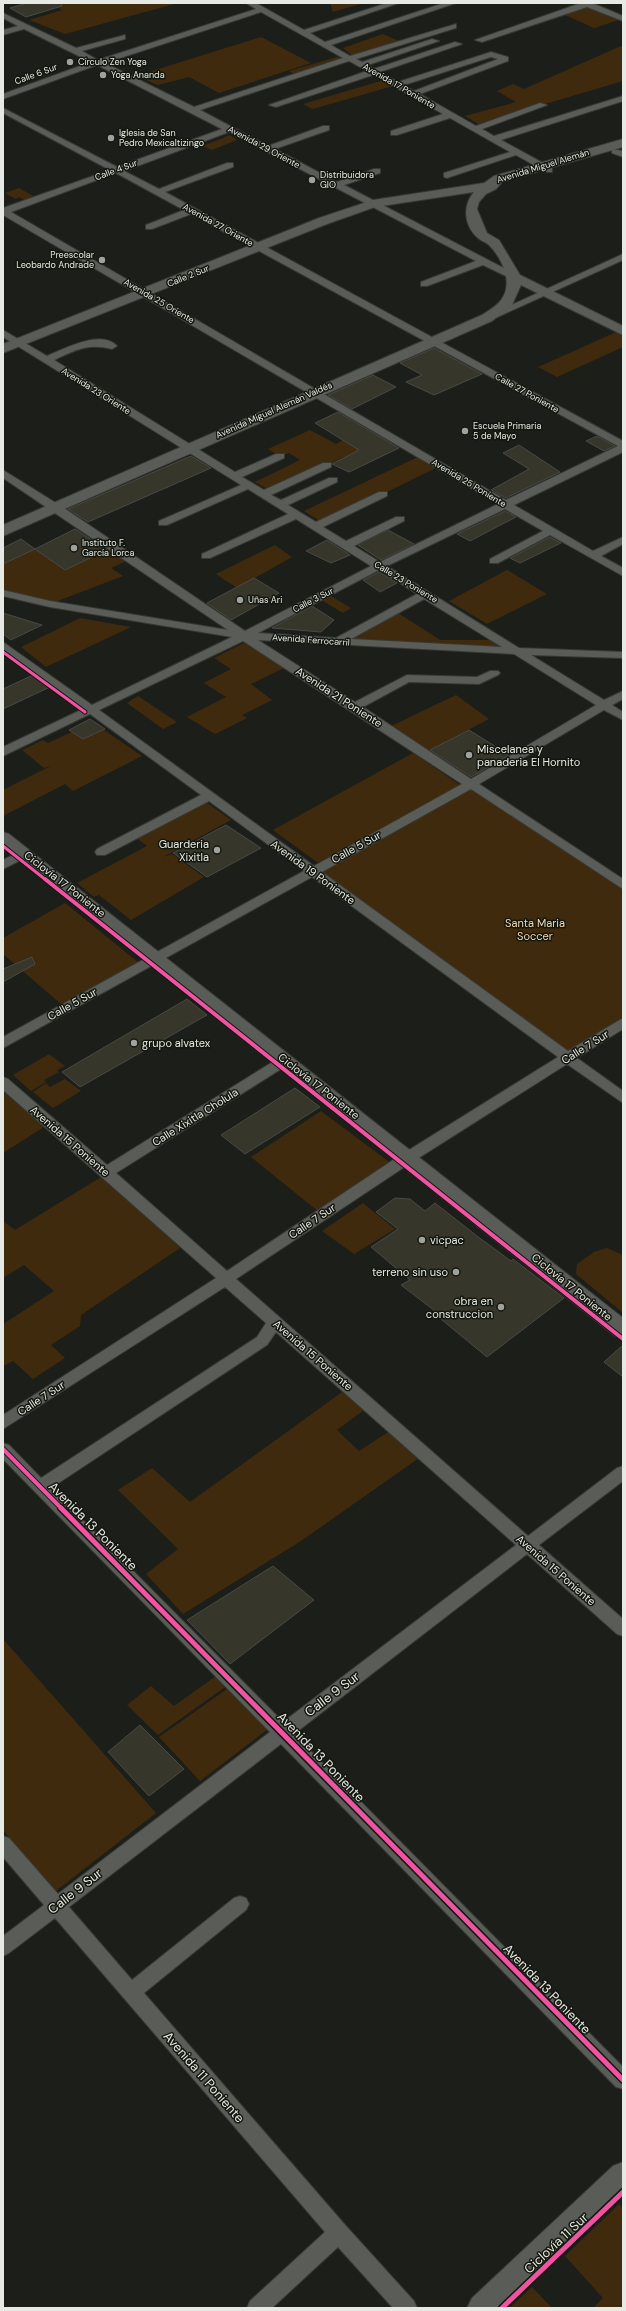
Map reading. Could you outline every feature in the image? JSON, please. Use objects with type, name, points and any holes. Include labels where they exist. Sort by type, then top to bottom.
[{"type":"main road","name":"Avenida Miguel Alemán","points":[[514,277],[494,243],[482,235],[473,218],[471,209],[473,201],[486,186],[498,179],[621,149]]},
{"type":"main road","name":"Avenida Miguel Alemán","points":[[494,243],[494,234],[483,209],[486,202],[500,186],[545,168]]},
{"type":"main road","points":[[486,186],[500,186]]},
{"type":"main road","name":"Calle 2 Sur","points":[[3,349],[323,221],[373,204],[486,186]]},
{"type":"main road","points":[[487,318],[507,302],[514,286],[514,277]]},
{"type":"main road","name":"Avenida 29 Oriente","points":[[514,277],[623,331]]},
{"type":"main road","name":"Avenida Miguel Alemán Valdés","points":[[3,531],[315,392],[487,318]]},
{"type":"main road","points":[[3,838],[623,1330]]},
{"type":"main road","points":[[482,2308],[623,2176]]},
{"type":"street","name":"Avenida 17 Poniente","points":[[250,3],[545,168]]},
{"type":"street","points":[[302,33],[395,3]]},
{"type":"street","points":[[323,45],[452,3]]},
{"type":"street","points":[[480,40],[587,4],[623,19]]},
{"type":"street","name":"Calle 6 Sur","points":[[3,97],[99,62],[261,10]]},
{"type":"street","name":"Avenida 29 Oriente","points":[[3,15],[194,110],[514,277]]},
{"type":"street","points":[[3,33],[25,26]]},
{"type":"street","points":[[194,110],[453,26]]},
{"type":"street","points":[[75,51],[122,37]]},
{"type":"street","points":[[347,70],[437,40]]},
{"type":"street","points":[[274,105],[458,44]]},
{"type":"street","points":[[397,85],[491,54],[505,59],[413,94]]},
{"type":"street","points":[[494,139],[623,98]]},
{"type":"street","points":[[475,129],[543,106]]},
{"type":"street","name":"Avenida 27 Oriente","points":[[3,110],[192,210],[432,341]]},
{"type":"street","points":[[394,133],[450,115]]},
{"type":"street","points":[[267,149],[326,128]]},
{"type":"street","name":"Calle 4 Sur","points":[[4,212],[229,129]]},
{"type":"street","points":[[447,175],[518,152]]},
{"type":"street","points":[[158,192],[230,165]]},
{"type":"street","points":[[336,185],[377,171]]},
{"type":"street","points":[[149,227],[192,210]]},
{"type":"street","name":"Avenida 25 Oriente","points":[[4,212],[315,392]]},
{"type":"street","name":"Avenida Miguel Alemán Valdés","points":[[487,318],[623,257]]},
{"type":"street","points":[[424,284],[485,261]]},
{"type":"street","name":"Avenida 23 Oriente","points":[[3,333],[188,448]]},
{"type":"street","name":"Calle 27 Poniente","points":[[432,341],[623,445]]},
{"type":"street","points":[[46,360],[91,342],[104,342],[112,346]]},
{"type":"street","name":"Avenida 25 Poniente","points":[[315,392],[623,573]]},
{"type":"street","name":"Calle 23 Poniente","points":[[188,448],[262,495],[425,594],[602,706],[623,717]]},
{"type":"street","name":"Calle 3 Sur","points":[[3,752],[244,636],[378,566],[623,448]]},
{"type":"street","points":[[233,477],[280,456]]},
{"type":"street","points":[[262,495],[327,466]]},
{"type":"street","name":"Avenida 21 Poniente","points":[[3,474],[55,507],[244,636],[355,707],[623,885]]},
{"type":"street","points":[[280,505],[333,480]]},
{"type":"street","points":[[163,523],[248,486]]},
{"type":"street","points":[[315,527],[383,494]]},
{"type":"street","points":[[206,556],[295,515]]},
{"type":"street","points":[[345,546],[400,519]]},
{"type":"street","points":[[494,561],[550,531]]},
{"type":"street","points":[[592,556],[623,540]]},
{"type":"street","name":"Avenida Ferrocarril","points":[[3,592],[50,604],[244,636],[516,652],[623,655]]},
{"type":"street","points":[[338,642],[425,594]]},
{"type":"street","name":"Avenida 19 Poniente","points":[[5,650],[91,709],[623,1098]]},
{"type":"street","points":[[355,707],[407,678],[479,681],[494,673]]},
{"type":"street","name":"Calle 5 Sur","points":[[3,1043],[154,958],[471,784],[623,694]]},
{"type":"street","points":[[101,852],[209,796]]},
{"type":"street","points":[[3,865],[23,854]]},
{"type":"street","name":"Calle 7 Sur","points":[[3,1423],[407,1159],[568,1058],[621,1027]]},
{"type":"street","name":"Calle Xixitla Cholula","points":[[107,1172],[284,1061]]},
{"type":"street","name":"Avenida 15 Poniente","points":[[3,1082],[107,1172],[623,1629]]},
{"type":"street","points":[[262,1341],[275,1321]]},
{"type":"street","points":[[40,1487],[262,1341],[290,1335]]},
{"type":"street","name":"Avenida 13 Poniente","points":[[3,1449],[623,2080]]},
{"type":"street","name":"Calle 9 Sur","points":[[3,1947],[623,1472]]},
{"type":"street","name":"Avenida 11 Poniente","points":[[3,1844],[339,2233],[407,2308]]},
{"type":"street","points":[[131,1992],[240,1904]]},
{"type":"street","points":[[256,2308],[339,2233]]},
{"type":"green space","points":[[53,3],[178,3],[65,34],[29,20],[62,10]]},
{"type":"green space","points":[[330,3],[364,3],[333,12]]},
{"type":"green space","points":[[587,6],[619,20],[594,28],[563,14]]},
{"type":"green space","points":[[383,34],[399,41],[353,56],[343,48]]},
{"type":"green space","points":[[261,37],[311,63],[219,93],[189,77],[158,85],[136,76]]},
{"type":"green space","points":[[621,46],[623,47],[623,81],[478,124],[465,116],[516,102],[497,91],[513,84],[524,89]]},
{"type":"green space","points":[[340,56],[346,58],[296,75],[289,71]]},
{"type":"green space","points":[[384,80],[393,86],[313,109],[303,104]]},
{"type":"green space","points":[[230,135],[237,140],[212,150],[203,146]]},
{"type":"green space","points":[[19,188],[33,196],[25,200],[19,197],[16,199],[5,193]]},
{"type":"green space","points":[[621,330],[623,331],[623,347],[557,377],[538,367]]},
{"type":"green space","points":[[310,430],[336,444],[343,440],[359,450],[271,491],[255,482],[300,460],[289,453],[280,456],[268,449]]},
{"type":"green space","points":[[422,455],[440,466],[323,523],[304,511]]},
{"type":"green space","points":[[275,545],[292,557],[237,588],[216,574]]},
{"type":"green space","points":[[114,547],[131,559],[111,568],[123,576],[50,604],[3,593],[3,564],[35,549],[65,570]]},
{"type":"green space","points":[[507,570],[547,594],[487,624],[449,601]]},
{"type":"green space","points":[[326,593],[351,608],[343,613],[318,598]]},
{"type":"green space","points":[[395,611],[440,640],[498,640],[516,651],[338,642]]},
{"type":"green space","points":[[80,618],[131,627],[46,667],[21,647]]},
{"type":"green space","points":[[244,643],[284,668],[251,684],[272,700],[242,715],[247,718],[215,734],[187,717],[226,697],[204,683],[231,669],[214,658]]},
{"type":"green space","points":[[456,695],[489,719],[424,753],[387,728]]},
{"type":"green space","points":[[138,696],[177,722],[163,729],[127,703]]},
{"type":"green space","points":[[104,730],[142,756],[73,791],[65,784],[3,816],[3,790],[51,766],[44,768],[22,750],[43,740],[48,743],[72,732],[83,739]]},
{"type":"green space","points":[[413,753],[460,785],[318,863],[273,830]]},
{"type":"green space","name":"Santa Maria Soccer","points":[[471,784],[623,885],[623,1022],[568,1058],[313,872]]},
{"type":"green space","points":[[203,800],[231,820],[163,857],[172,854],[204,877],[131,920],[99,895],[94,897],[77,883],[147,846],[134,836]]},
{"type":"green space","points":[[65,903],[139,963],[61,1004],[3,954],[3,938]]},
{"type":"green space","points":[[49,1054],[65,1066],[57,1070],[59,1072],[44,1080],[46,1082],[31,1091],[13,1075]]},
{"type":"green space","points":[[65,1079],[81,1091],[53,1108],[33,1092],[46,1083],[50,1087]]},
{"type":"green space","points":[[3,1091],[44,1127],[3,1153]]},
{"type":"green space","points":[[321,1111],[392,1164],[319,1212],[251,1157]]},
{"type":"green space","points":[[106,1174],[180,1248],[81,1315],[80,1326],[51,1345],[65,1358],[33,1379],[13,1361],[3,1366],[3,1324],[54,1291],[24,1265],[3,1278],[3,1221],[15,1230]]},
{"type":"green space","points":[[363,1203],[395,1229],[354,1254],[322,1231]]},
{"type":"green space","points":[[607,1248],[623,1255],[623,1313],[576,1274],[577,1264],[594,1252]]},
{"type":"green space","points":[[342,1392],[364,1410],[337,1430],[359,1451],[390,1431],[419,1458],[301,1541],[183,1614],[146,1574],[178,1549],[118,1490],[152,1468],[190,1502]]},
{"type":"green space","points":[[3,1639],[156,1813],[56,1891],[3,1830]]},
{"type":"green space","points":[[216,1676],[225,1687],[158,1735],[127,1705],[151,1686],[174,1706]]},
{"type":"green space","points":[[227,1689],[268,1729],[200,1781],[159,1737]]},
{"type":"green space","points":[[619,2204],[623,2208],[623,2308],[593,2308],[603,2298],[565,2256]]},
{"type":"green space","points":[[532,2287],[552,2308],[509,2308]]},
{"type":"building","points":[[27,3],[61,3],[62,6],[26,17],[10,8]]},
{"type":"building","points":[[434,348],[482,374],[434,395],[406,382],[422,375],[400,363]]},
{"type":"building","points":[[373,375],[396,387],[352,409],[328,395]]},
{"type":"building","points":[[338,412],[399,448],[349,472],[332,464],[359,450],[315,423]]},
{"type":"building","points":[[597,436],[615,446],[604,451],[586,441]]},
{"type":"building","points":[[519,445],[560,472],[506,498],[491,490],[529,469],[503,453]]},
{"type":"building","points":[[191,456],[211,468],[88,522],[68,509]]},
{"type":"building","points":[[505,511],[516,517],[470,541],[457,534]]},
{"type":"building","name":"Instituto F. García Lorca","points":[[75,529],[107,550],[65,570],[35,549]]},
{"type":"building","points":[[388,530],[414,544],[381,560],[358,545]]},
{"type":"building","points":[[550,537],[561,543],[520,563],[510,558]]},
{"type":"building","points":[[21,539],[35,549],[3,564],[3,548]]},
{"type":"building","points":[[327,540],[350,555],[331,563],[306,551]]},
{"type":"building","points":[[379,572],[397,583],[380,592],[363,580]]},
{"type":"building","name":"Uñas Ari","points":[[254,578],[279,593],[231,620],[207,603]]},
{"type":"building","points":[[312,606],[334,620],[321,632],[272,628]]},
{"type":"building","points":[[3,613],[42,625],[11,640],[3,634]]},
{"type":"building","points":[[33,675],[50,687],[3,709],[3,689]]},
{"type":"building","points":[[90,719],[105,729],[83,739],[69,730]]},
{"type":"building","name":"Miscelanea y panaderia El Hornito","points":[[469,730],[509,755],[471,777],[430,750]]},
{"type":"building","name":"Guarderia Xixitla","points":[[226,825],[261,848],[207,877],[173,853]]},
{"type":"building","points":[[32,957],[35,964],[3,982],[3,969]]},
{"type":"building","name":"grupo alvatex","points":[[187,999],[207,1015],[80,1087],[62,1072]]},
{"type":"building","points":[[295,1088],[320,1107],[245,1154],[221,1135]]},
{"type":"building","points":[[395,1198],[410,1199],[425,1211],[435,1203],[477,1236],[511,1261],[513,1259],[564,1298],[487,1357],[436,1315],[439,1314],[401,1285],[410,1280],[371,1247],[398,1229],[376,1212]]},
{"type":"building","points":[[623,1345],[623,1377],[604,1362]]},
{"type":"building","points":[[273,1566],[314,1600],[230,1664],[187,1620]]},
{"type":"building","points":[[140,1725],[184,1769],[149,1796],[108,1752]]},
{"type":"cycle path","points":[[3,652],[85,712]]},
{"type":"cycle path","name":"Ciclovía 17 Poniente","points":[[3,846],[623,1339]]},
{"type":"cycle path","points":[[3,1449],[623,2080]]},
{"type":"cycle path","name":"Ciclovía 11 Sur","points":[[502,2308],[623,2192]]},
{"type":"place","name":"Círculo Zen Yoga","points":[[70,62]]},
{"type":"place","name":"Yoga Ananda","points":[[103,75]]},
{"type":"place","name":"Iglesia de San Pedro Mexicaltizingo","points":[[111,138]]},
{"type":"place","name":"Distribuidora GIO","points":[[312,180]]},
{"type":"place","name":"Preescolar Leobardo Andrade","points":[[102,260]]},
{"type":"place","name":"Escuela Primaria 5 de Mayo","points":[[465,431]]},
{"type":"place","name":"Instituto F. García Lorca","points":[[74,548]]},
{"type":"place","name":"Uñas Ari","points":[[240,600]]},
{"type":"place","name":"Miscelanea y panaderia El Hornito","points":[[469,755]]},
{"type":"place","name":"Guarderia Xixitla","points":[[217,850]]},
{"type":"place","name":"grupo alvatex","points":[[134,1043]]},
{"type":"place","name":"vicpac","points":[[422,1240]]},
{"type":"place","name":"terreno sin uso","points":[[456,1272]]},
{"type":"place","name":"obra en construccion","points":[[501,1307]]}]
